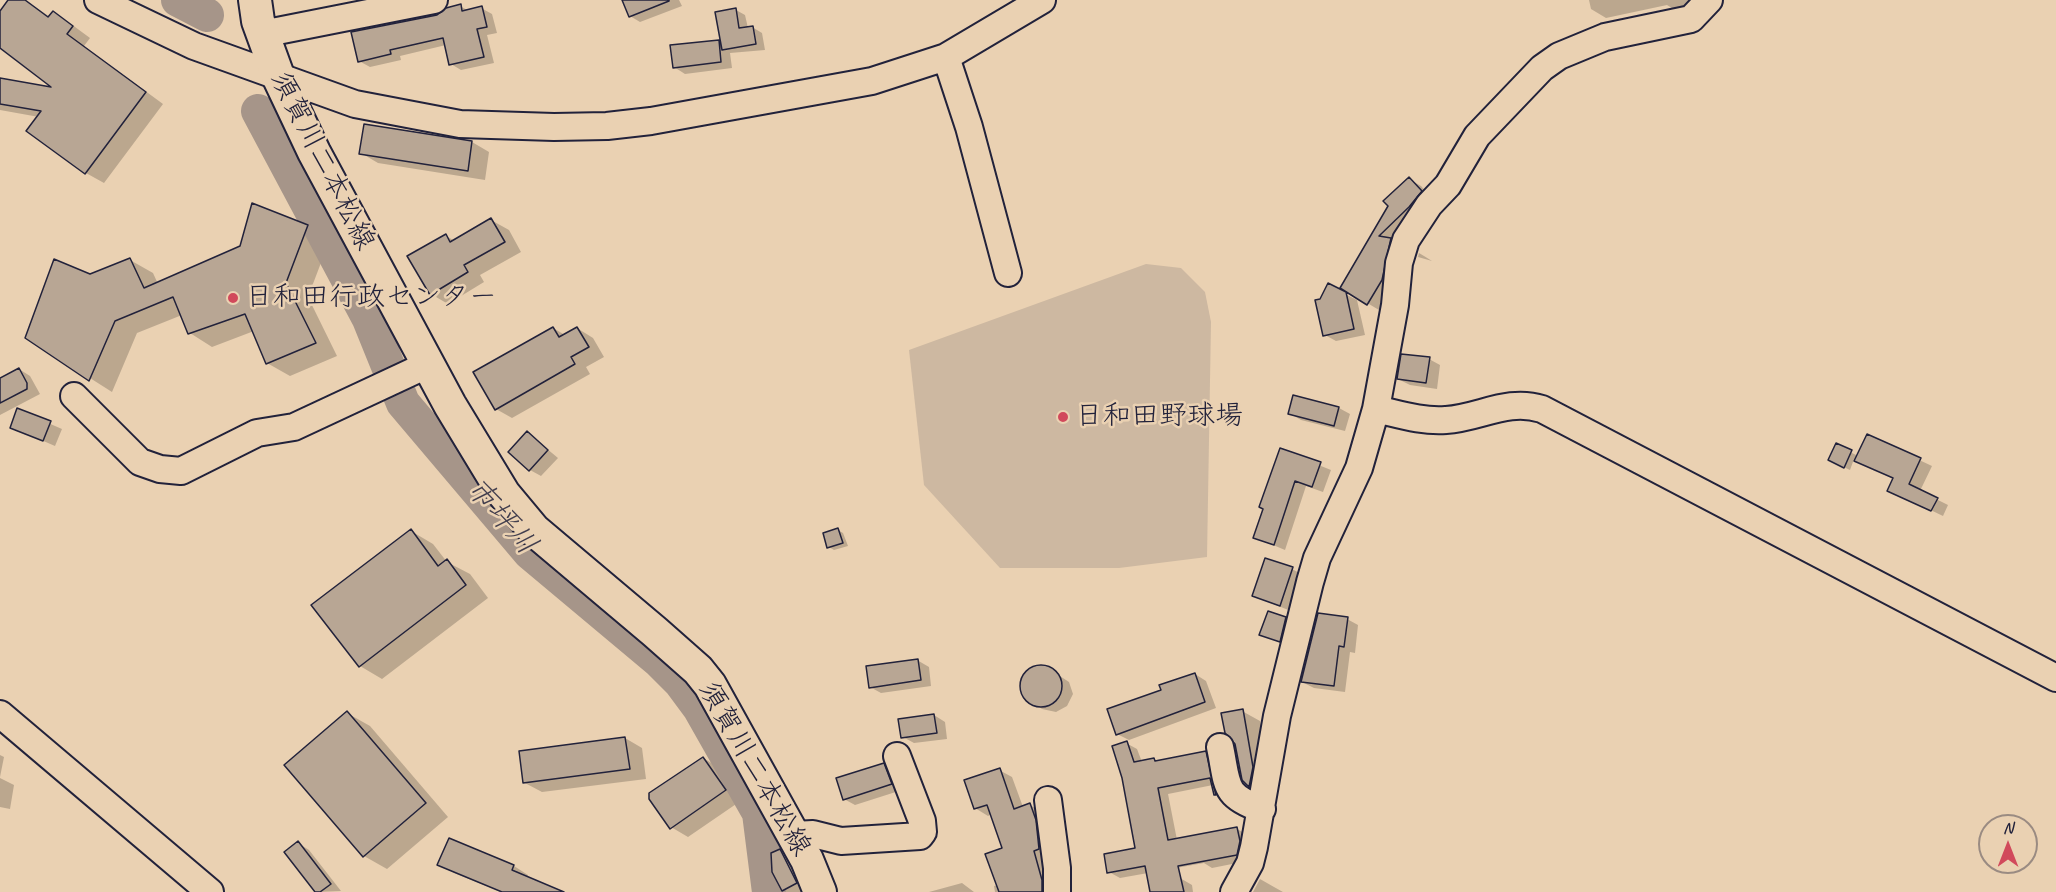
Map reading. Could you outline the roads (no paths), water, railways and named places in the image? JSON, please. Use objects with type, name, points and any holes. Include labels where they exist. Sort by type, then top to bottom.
[{"type":"main road","name":"須賀川二本松線","points":[[255,0],[262,34],[278,76],[314,152],[450,405],[504,494],[534,530],[656,632],[698,670],[710,685],[794,836],[819,892]]},
{"type":"street","points":[[98,0],[194,46],[356,104],[417,117],[509,126],[607,126],[728,109],[872,81],[946,57],[1042,0]]},
{"type":"street","points":[[262,34],[434,0]]},
{"type":"street","points":[[1234,892],[1250,863],[1262,809],[1277,716],[1317,558],[1359,468],[1376,409],[1395,305],[1399,263],[1406,240],[1429,205],[1448,185],[1478,136],[1532,78],[1559,56],[1605,37],[1690,19],[1709,0]]},
{"type":"street","points":[[946,57],[969,127],[1008,273]]},
{"type":"street","points":[[74,396],[140,462],[160,469],[181,471],[257,433],[294,427],[429,364]]},
{"type":"street","points":[[1376,409],[1440,420],[1467,417],[1510,405],[1521,404],[1542,409],[2056,678]]},
{"type":"street","points":[[0,714],[210,892]]},
{"type":"street","points":[[1221,747],[1230,791],[1241,802],[1262,809]]},
{"type":"street","points":[[794,836],[813,834],[841,841],[920,836],[923,832],[921,821],[897,756]]},
{"type":"street","points":[[1048,800],[1057,868],[1057,892]]},
{"type":"waterway","name":"市坪川","points":[[178,0],[207,15]]},
{"type":"waterway","name":"市坪川","points":[[258,111],[369,319],[403,403],[530,553],[659,661],[680,682],[700,709],[759,813],[769,892]]},
{"type":"place","name":"日和田行政センター","points":[[233,298]]},
{"type":"place","name":"日和田野球場","points":[[1063,417]]}]
